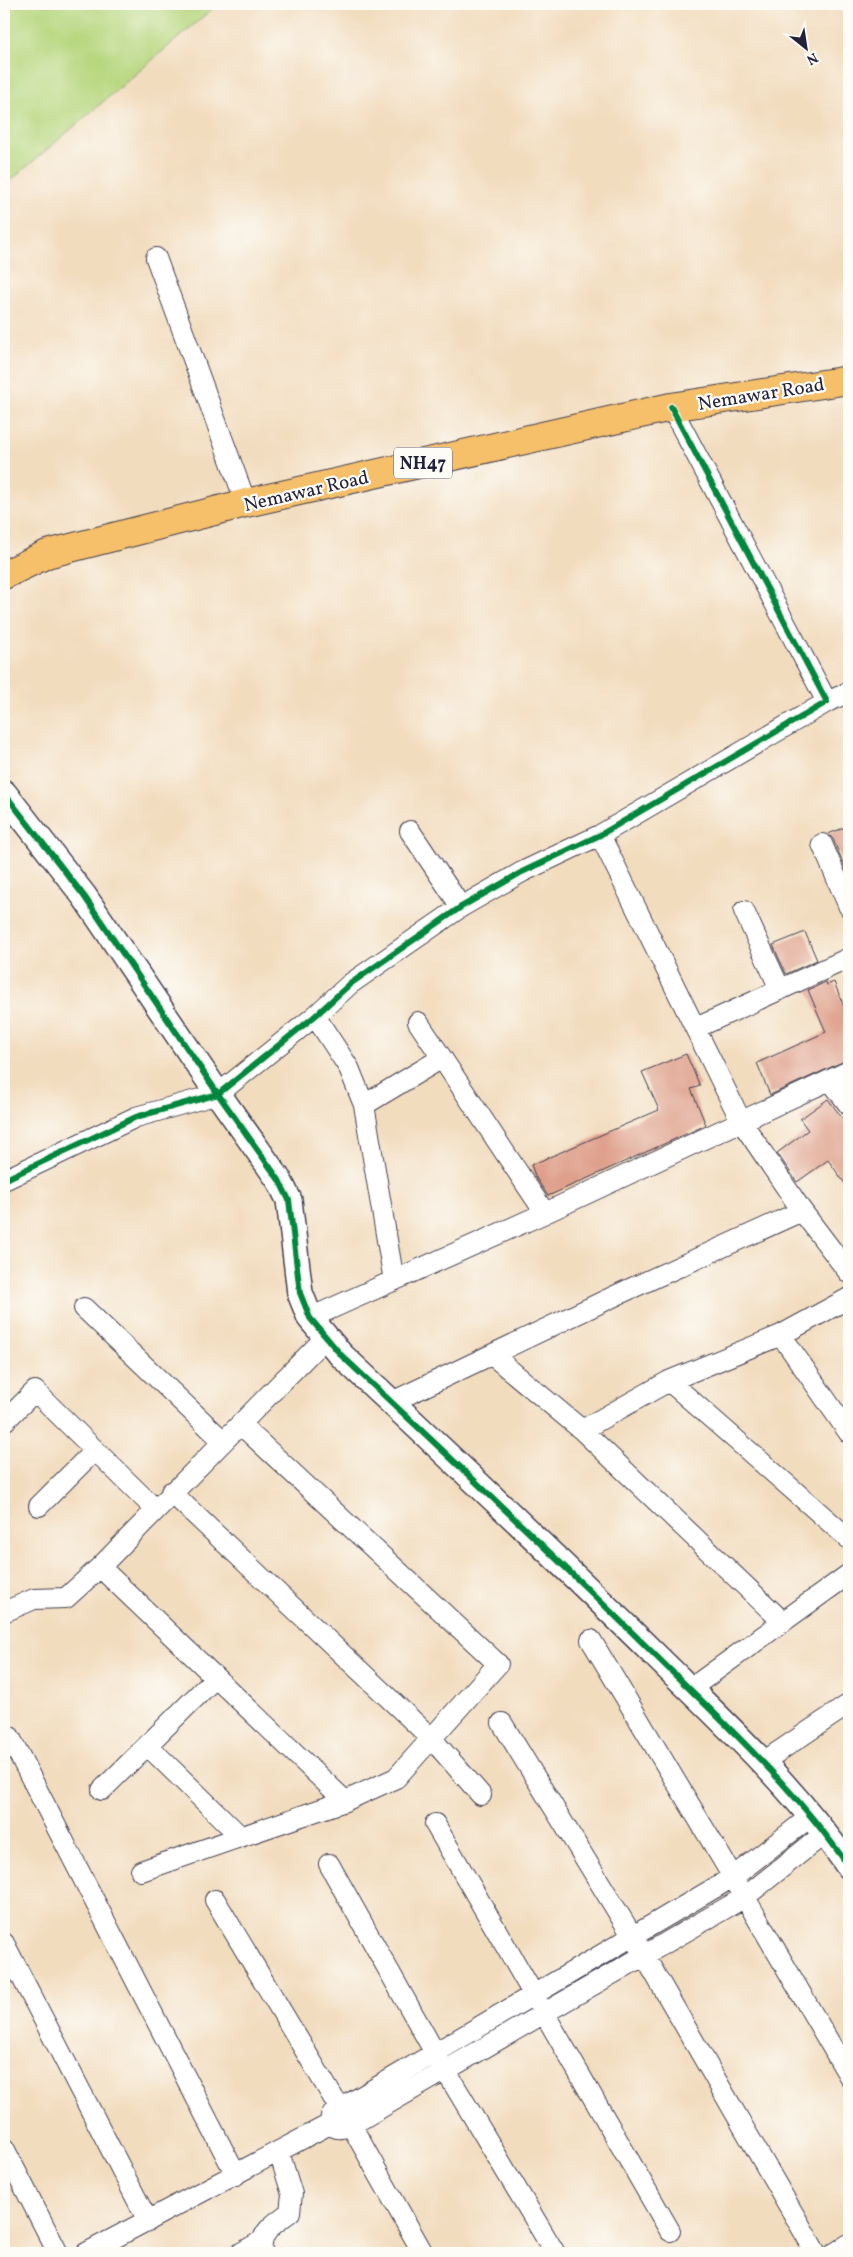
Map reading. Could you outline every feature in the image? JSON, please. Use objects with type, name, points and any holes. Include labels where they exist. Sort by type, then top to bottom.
[{"type":"highway","name":"Nemawar Road","points":[[4,575],[47,554],[246,504],[671,407],[849,380]]},
{"type":"street","points":[[156,258],[246,504]]},
{"type":"street","points":[[671,407],[828,702]]},
{"type":"street","points":[[4,1180],[136,1117],[218,1094],[315,1016],[350,984],[461,907],[522,872],[600,835],[828,702],[849,692]]},
{"type":"street","points":[[4,793],[84,896],[218,1094],[279,1180],[289,1200],[300,1293],[310,1318],[341,1355],[550,1552],[763,1762],[817,1826],[849,1868]]},
{"type":"street","points":[[410,832],[461,907]]},
{"type":"street","points":[[600,835],[741,1121],[802,1211],[849,1273]]},
{"type":"street","points":[[822,844],[843,875],[849,907]]},
{"type":"street","points":[[744,911],[780,989]]},
{"type":"street","points":[[696,1028],[849,958]]},
{"type":"street","points":[[315,1016],[349,1068],[364,1105],[394,1281]]},
{"type":"street","points":[[418,1022],[545,1214]]},
{"type":"street","points":[[364,1105],[442,1058]]},
{"type":"street","points":[[310,1318],[545,1214],[849,1071]]},
{"type":"street","points":[[830,1080],[849,1105]]},
{"type":"street","points":[[392,1402],[621,1293],[802,1211]]},
{"type":"street","points":[[582,1430],[669,1381],[781,1335],[849,1298]]},
{"type":"street","points":[[84,1308],[223,1441]]},
{"type":"street","points":[[781,1335],[849,1433]]},
{"type":"street","points":[[4,1612],[34,1599],[66,1598],[100,1568],[171,1492],[326,1337]]},
{"type":"street","points":[[492,1355],[582,1430],[783,1622]]},
{"type":"street","points":[[669,1381],[849,1539]]},
{"type":"street","points":[[6,1420],[35,1391],[155,1509]]},
{"type":"street","points":[[141,1871],[346,1801],[396,1778],[498,1664],[240,1424]]},
{"type":"street","points":[[39,1506],[95,1450]]},
{"type":"street","points":[[171,1492],[432,1740],[481,1795]]},
{"type":"street","points":[[100,1568],[346,1801]]},
{"type":"street","points":[[690,1689],[849,1574]]},
{"type":"street","points":[[591,1640],[745,1897],[849,2076]]},
{"type":"street","points":[[102,1790],[215,1678]]},
{"type":"street","points":[[763,1762],[849,1704]]},
{"type":"street","points":[[502,1723],[644,1955],[816,2253]]},
{"type":"street","points":[[10,1737],[236,2175]]},
{"type":"street","points":[[147,1745],[241,1837]]},
{"type":"street","points":[[434,1824],[670,2230]]},
{"type":"street","points":[[341,2119],[435,2053],[817,1826]]},
{"type":"street","points":[[86,2253],[341,2119],[446,2070],[745,1897],[817,1826]]},
{"type":"street","points":[[329,1864],[435,2053],[555,2253]]},
{"type":"street","points":[[215,1900],[341,2119],[423,2253]]},
{"type":"street","points":[[4,1943],[148,2221]]},
{"type":"street","points":[[4,2148],[58,2253]]},
{"type":"street","points":[[241,2253],[261,2248],[267,2231],[290,2212],[292,2194],[279,2152]]},
{"type":"street","points":[[835,2253],[849,2244]]},
{"type":"green space","points":[[4,4],[218,4],[4,186]]},
{"type":"building","points":[[849,826],[849,877],[833,839],[828,834]]},
{"type":"building","points":[[805,932],[817,960],[786,974],[773,945]]},
{"type":"building","points":[[826,982],[827,985],[834,982],[849,1019],[849,1059],[770,1095],[757,1063],[826,1032],[808,990]]},
{"type":"building","points":[[686,1054],[700,1086],[691,1089],[706,1125],[548,1196],[536,1178],[531,1165],[659,1110],[642,1072]]},
{"type":"building","points":[[828,1099],[849,1127],[849,1189],[828,1160],[797,1182],[777,1153],[808,1130],[800,1119]]},
{"type":"cycle path","points":[[4,1180],[136,1117],[218,1094],[315,1016],[350,984],[461,907],[522,872],[600,835],[827,702],[671,407]]},
{"type":"cycle path","points":[[4,793],[84,896],[218,1094],[279,1180],[289,1200],[300,1293],[310,1318],[341,1355],[540,1543],[759,1758],[806,1811],[849,1867]]}]
